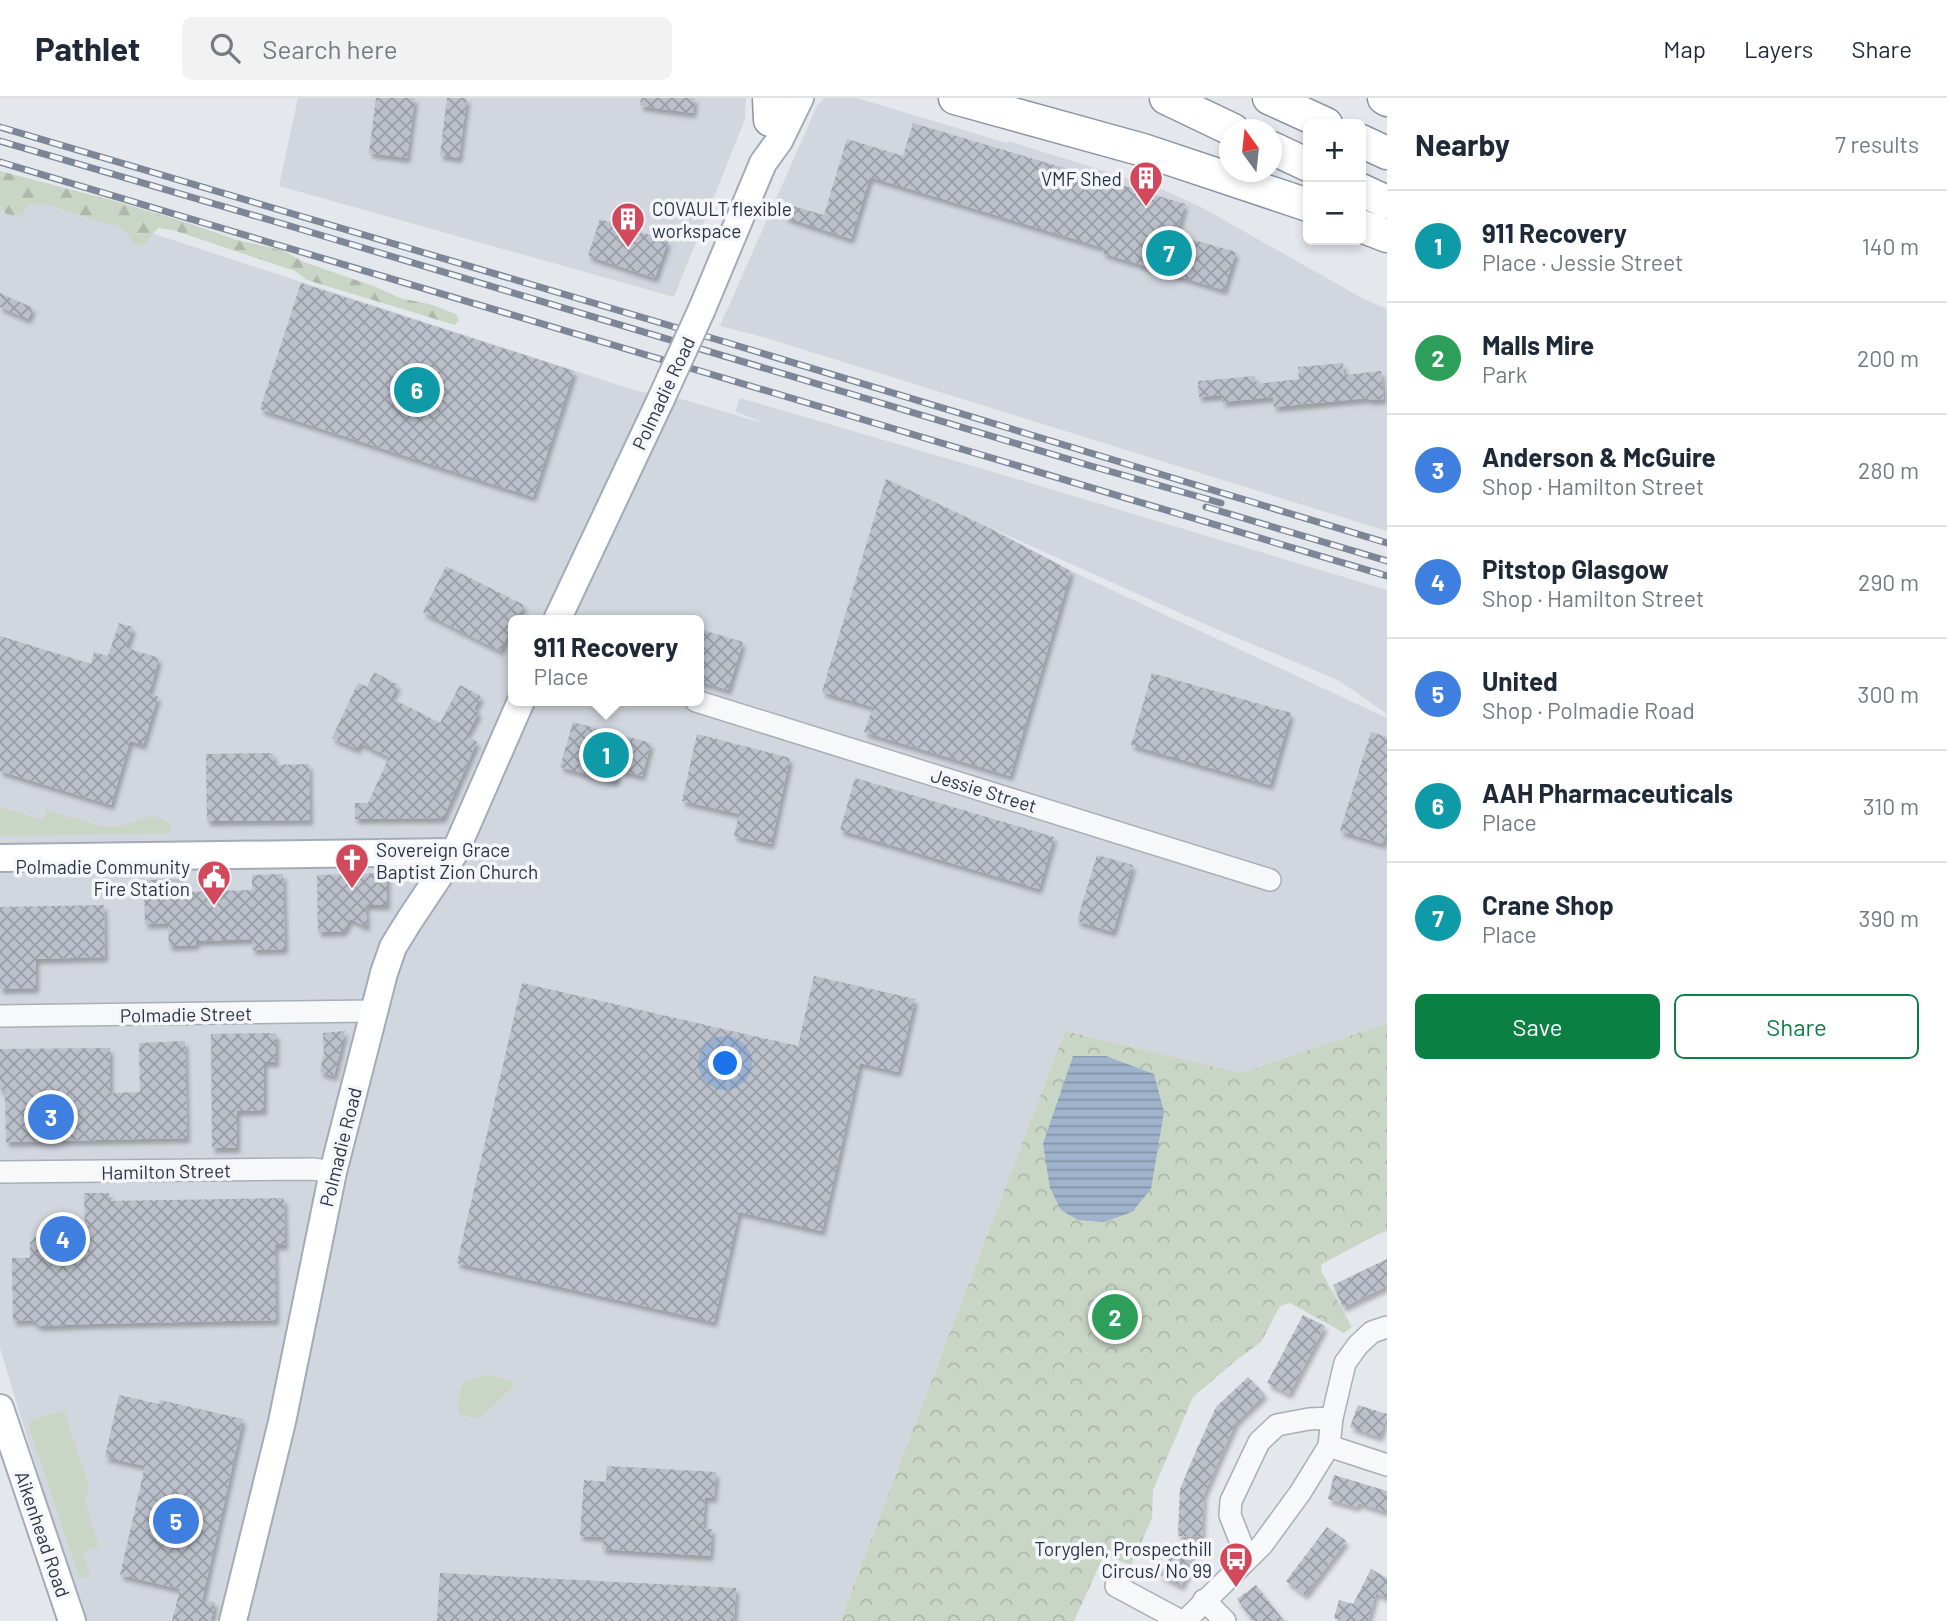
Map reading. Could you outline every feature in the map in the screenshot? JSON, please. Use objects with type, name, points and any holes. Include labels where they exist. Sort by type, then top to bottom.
[{"type":"highway","points":[[955,98],[1143,150],[1303,203]]},
{"type":"highway","points":[[1166,98],[1219,123]]},
{"type":"highway","points":[[1269,98],[1315,119]]},
{"type":"highway","points":[[1366,143],[1387,153]]},
{"type":"highway","points":[[1282,153],[1303,163]]},
{"type":"highway","points":[[1366,192],[1387,202]]},
{"type":"highway","points":[[1366,228],[1387,236]]},
{"type":"main road","name":"Polmadie Road","points":[[559,615],[702,309],[763,163],[779,141],[800,98]]},
{"type":"main road","name":"Polmadie Road","points":[[763,163],[765,135],[772,105]]},
{"type":"main road","name":"Polmadie Road","points":[[233,1621],[282,1422],[332,1172],[383,973],[393,947],[455,852],[519,706]]},
{"type":"main road","points":[[0,858],[455,852]]},
{"type":"main road","name":"Aikenhead Road","points":[[0,1408],[72,1621]]},
{"type":"street","name":"Jessie Street","points":[[704,703],[1270,880]]},
{"type":"street","name":"Polmadie Street","points":[[0,1016],[373,1011]]},
{"type":"street","name":"Hamilton Street","points":[[0,1172],[299,1169],[332,1172]]},
{"type":"street","points":[[1116,1586],[1183,1621],[1262,1545],[1300,1493],[1329,1447],[1332,1418],[1345,1363],[1372,1332],[1387,1327]]},
{"type":"street","points":[[1247,1558],[1230,1515],[1230,1501],[1259,1442],[1277,1425],[1332,1418]]},
{"type":"street","points":[[1329,1447],[1387,1465]]},
{"type":"street","points":[[1204,1600],[1225,1621]]},
{"type":"shaded area","points":[[298,98],[746,98],[745,119],[674,297],[279,186]]},
{"type":"shaded area","points":[[824,98],[857,98],[1159,188],[1201,207],[1362,298],[1387,309],[1387,531],[763,337],[720,326],[817,106]]},
{"type":"shaded area","points":[[0,184],[637,391],[685,400],[766,424],[735,411],[740,398],[1387,590],[1387,714],[1338,680],[1216,629],[989,527],[1071,571],[1387,718],[1387,1023],[1241,1073],[1065,1031],[840,1621],[83,1621],[0,1348]]},
{"type":"green space","points":[[0,171],[111,200],[237,240],[282,250],[304,262],[400,298],[433,305],[456,314],[459,320],[455,325],[307,280],[295,271],[173,230],[158,228],[144,245],[134,244],[129,235],[117,225],[46,204],[28,205],[21,216],[6,214],[0,206]]},
{"type":"green space","points":[[0,807],[43,820],[47,809],[68,819],[69,816],[103,826],[123,826],[144,818],[156,817],[172,826],[168,833],[0,836]]},
{"type":"green space","points":[[1387,1023],[1387,1231],[1322,1264],[1321,1271],[1352,1327],[1344,1333],[1290,1303],[1280,1306],[1261,1342],[1193,1397],[1153,1490],[1152,1518],[1131,1565],[1104,1555],[1074,1621],[840,1621],[1065,1031],[1241,1073]]},
{"type":"green space","points":[[485,1375],[510,1380],[514,1386],[481,1417],[460,1415],[457,1408],[462,1383]]},
{"type":"green space","points":[[64,1410],[89,1486],[85,1501],[99,1546],[83,1553],[91,1579],[79,1576],[29,1427],[30,1421]]},
{"type":"water","points":[[1073,1056],[1106,1056],[1154,1074],[1164,1112],[1151,1189],[1132,1212],[1104,1222],[1078,1220],[1061,1210],[1050,1188],[1043,1144]]},
{"type":"building","points":[[376,98],[415,98],[407,158],[369,153]]},
{"type":"building","points":[[447,98],[467,98],[459,158],[440,155]]},
{"type":"building","points":[[641,98],[695,98],[693,113],[640,106]]},
{"type":"building","points":[[913,123],[1185,204],[1176,235],[1236,252],[1224,290],[1102,253],[1104,248],[870,177],[851,239],[785,217],[789,205],[824,215],[847,139],[903,156]]},
{"type":"building","name":"COVAULT flexible workspace","points":[[600,219],[668,241],[655,278],[588,256]]},
{"type":"building","points":[[301,283],[574,371],[533,497],[260,409]]},
{"type":"building","points":[[0,293],[33,308],[28,319],[0,307]]},
{"type":"building","points":[[1343,363],[1344,375],[1381,371],[1384,399],[1368,398],[1274,407],[1273,397],[1223,402],[1222,395],[1199,397],[1198,381],[1255,376],[1256,384],[1299,379],[1298,367]]},
{"type":"building","points":[[886,479],[1071,571],[1010,776],[864,732],[873,707],[822,692]]},
{"type":"building","points":[[446,566],[524,605],[519,615],[508,615],[508,636],[500,651],[423,612]]},
{"type":"building","points":[[119,623],[133,627],[126,648],[159,658],[149,694],[158,696],[143,745],[130,741],[111,805],[0,771],[0,636],[91,664],[94,652],[108,656]]},
{"type":"building","points":[[704,630],[743,642],[728,690],[704,683]]},
{"type":"building","points":[[374,672],[398,685],[391,698],[440,723],[460,685],[481,696],[474,709],[479,712],[466,736],[477,742],[443,818],[355,819],[355,803],[368,803],[389,757],[360,743],[357,749],[332,738],[358,683],[367,687]]},
{"type":"building","points":[[1152,673],[1291,713],[1270,785],[1131,745]]},
{"type":"building","points":[[573,722],[651,743],[642,776],[618,770],[615,782],[560,767]]},
{"type":"building","points":[[1371,732],[1387,737],[1387,830],[1383,844],[1340,831]]},
{"type":"building","points":[[697,734],[790,758],[771,844],[734,836],[739,814],[682,801]]},
{"type":"building","points":[[273,753],[274,765],[309,764],[310,820],[207,821],[206,754]]},
{"type":"building","points":[[855,778],[1054,837],[1039,889],[840,830]]},
{"type":"building","points":[[1097,855],[1133,865],[1113,932],[1077,921]]},
{"type":"building","name":"Sovereign Grace Baptist Zion Church","points":[[387,873],[387,905],[366,905],[367,927],[350,919],[344,931],[318,932],[317,875]]},
{"type":"building","name":"Polmadie Community Fire Station","points":[[283,874],[285,949],[252,950],[252,939],[196,941],[196,945],[169,946],[168,923],[145,924],[144,880],[184,879],[184,892],[252,890],[252,875]]},
{"type":"building","points":[[104,905],[105,957],[36,959],[36,988],[0,989],[0,907]]},
{"type":"building","points":[[814,976],[915,999],[898,1072],[860,1063],[822,1231],[739,1212],[714,1322],[457,1263],[522,983],[798,1046]]},
{"type":"building","points":[[345,1031],[334,1076],[320,1072],[324,1056],[323,1033]]},
{"type":"building","points":[[276,1033],[276,1062],[264,1062],[264,1110],[237,1111],[237,1148],[212,1148],[211,1034]]},
{"type":"building","points":[[185,1041],[187,1138],[6,1142],[5,1089],[0,1090],[0,1049],[110,1048],[110,1093],[140,1092],[139,1043]]},
{"type":"building","points":[[84,1193],[109,1193],[109,1201],[284,1198],[285,1245],[275,1245],[276,1320],[39,1326],[31,1320],[13,1321],[12,1258],[30,1258],[30,1243],[40,1232],[85,1232]]},
{"type":"building","points":[[1387,1259],[1387,1286],[1343,1307],[1333,1285]]},
{"type":"building","points":[[1303,1315],[1325,1326],[1289,1394],[1267,1383]]},
{"type":"building","points":[[1248,1377],[1265,1394],[1236,1422],[1221,1455],[1204,1494],[1202,1537],[1178,1536],[1180,1489],[1196,1451],[1216,1407]]},
{"type":"building","points":[[119,1395],[159,1404],[160,1400],[243,1419],[202,1601],[215,1602],[211,1621],[172,1621],[180,1589],[120,1575],[145,1466],[105,1457]]},
{"type":"building","points":[[1358,1405],[1387,1414],[1380,1437],[1350,1427]]},
{"type":"building","points":[[607,1466],[716,1472],[714,1498],[705,1497],[703,1528],[712,1529],[710,1556],[602,1549],[603,1537],[580,1536],[584,1480],[606,1482]]},
{"type":"building","points":[[1334,1475],[1387,1491],[1387,1512],[1358,1503],[1357,1507],[1328,1499]]},
{"type":"building","points":[[1327,1527],[1346,1541],[1305,1595],[1286,1581]]},
{"type":"building","points":[[1175,1547],[1196,1558],[1181,1586],[1160,1575]]},
{"type":"building","points":[[1371,1569],[1387,1578],[1387,1598],[1376,1593],[1368,1621],[1334,1618],[1339,1600],[1353,1604]]},
{"type":"building","points":[[440,1573],[736,1588],[734,1621],[437,1621]]},
{"type":"building","points":[[1256,1585],[1284,1621],[1253,1621],[1237,1599]]},
{"type":"railway","points":[[0,127],[725,342],[1387,543]]},
{"type":"railway","points":[[0,141],[1221,503]]},
{"type":"railway","points":[[0,162],[1387,576]]},
{"type":"railway","points":[[1206,507],[1387,561]]},
{"type":"place","name":"VMF Shed","points":[[1146,208]]},
{"type":"place","name":"COVAULT flexible workspace","points":[[628,249]]},
{"type":"place","name":"Crane Shop","points":[[1169,253]]},
{"type":"place","name":"AAH Pharmaceuticals","points":[[417,390]]},
{"type":"place","name":"911 Recovery","points":[[606,755]]},
{"type":"place","name":"Sovereign Grace Baptist Zion Church","points":[[352,890]]},
{"type":"place","name":"Polmadie Community Fire Station","points":[[214,907]]},
{"type":"place","name":"Anderson & McGuire","points":[[51,1117]]},
{"type":"place","name":"Pitstop Glasgow","points":[[63,1239]]},
{"type":"place","name":"Malls Mire","points":[[1115,1317]]},
{"type":"place","name":"United","points":[[176,1521]]},
{"type":"place","name":"Toryglen, Prospecthill Circus/ No 99","points":[[1236,1589]]}]
